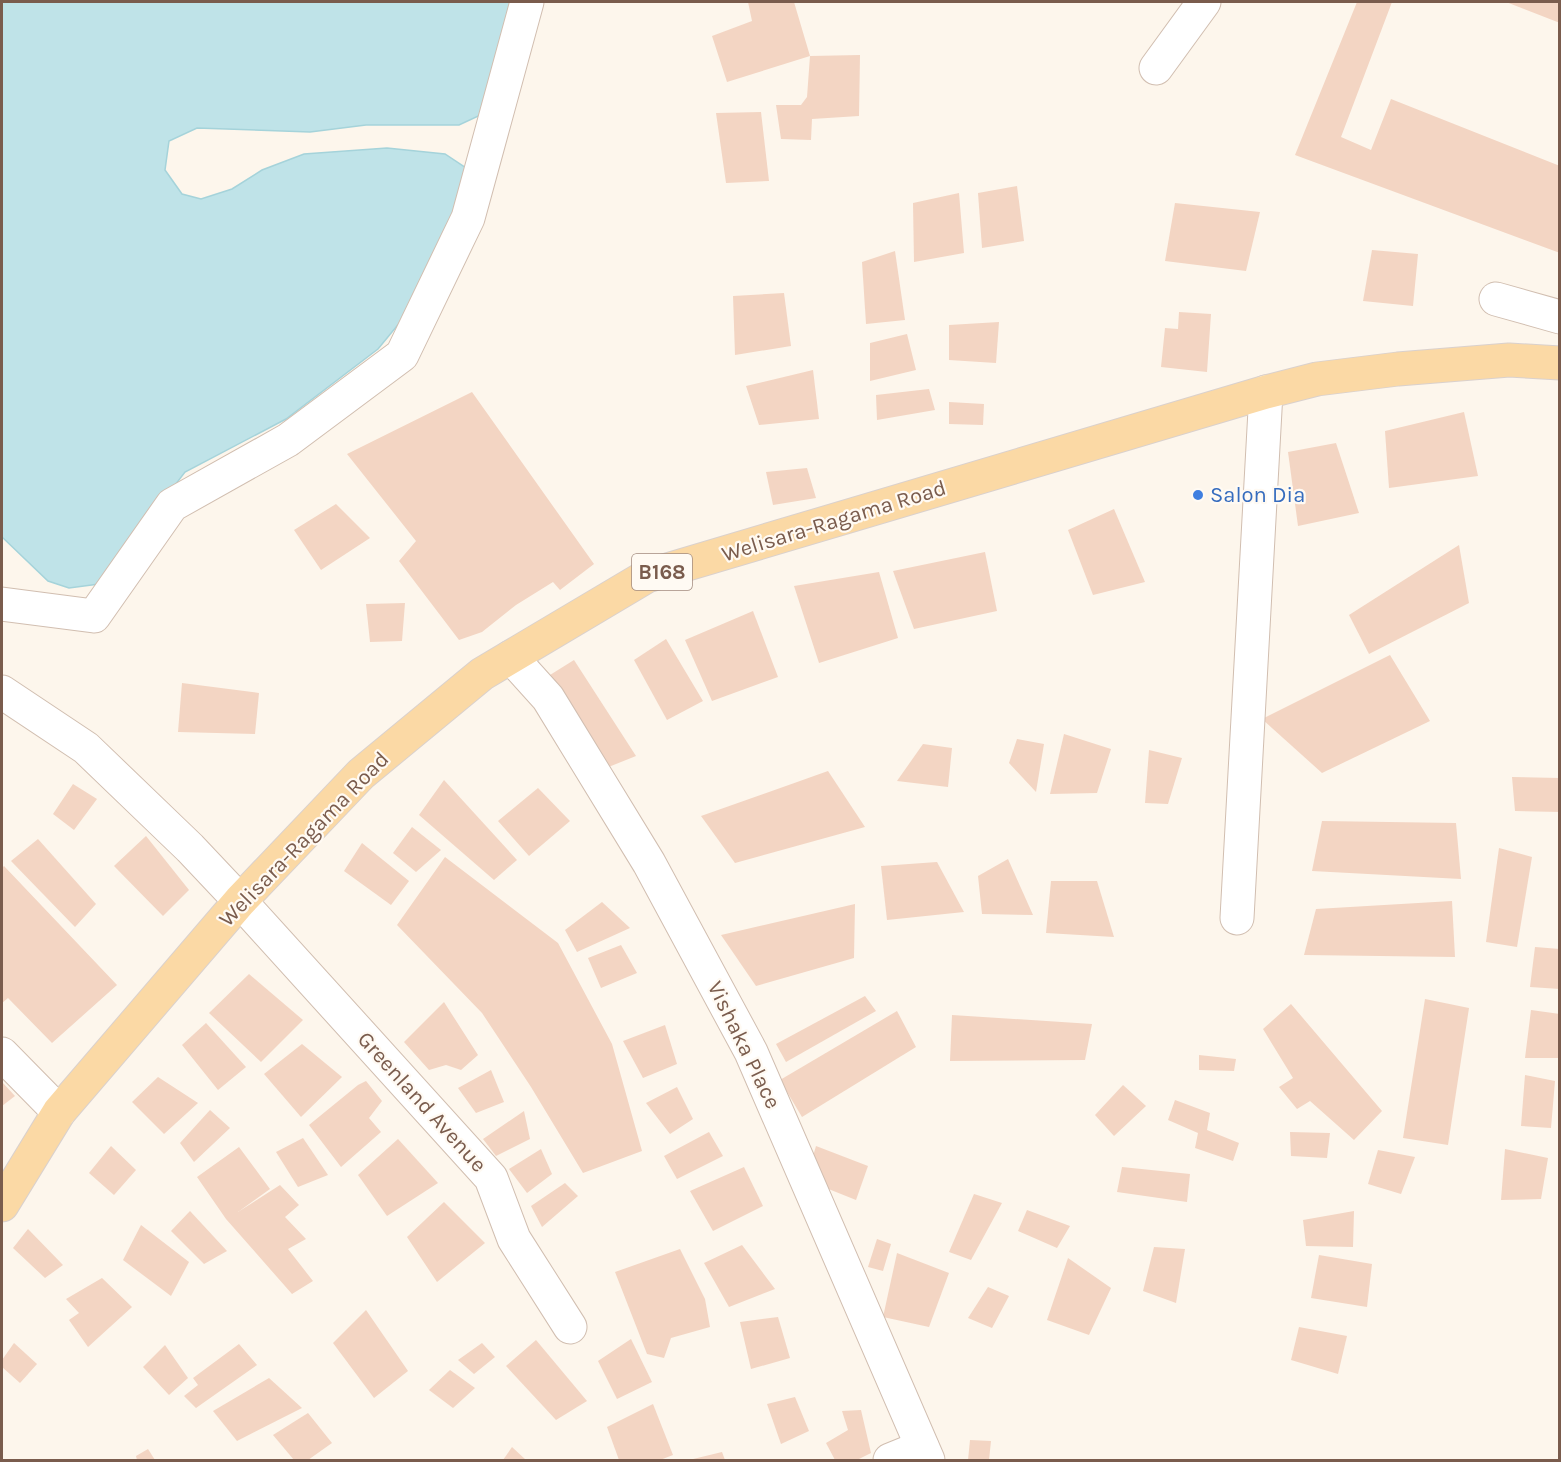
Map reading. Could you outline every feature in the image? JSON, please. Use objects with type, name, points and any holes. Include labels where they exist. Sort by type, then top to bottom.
[{"type":"main road","name":"Welisara-Ragama Road","points":[[2,1205],[59,1112],[240,901],[361,774],[482,674],[647,576],[1266,392],[1317,379],[1398,369],[1509,360],[1560,363]]},
{"type":"street","points":[[2,604],[94,616],[172,505],[288,440],[402,355],[468,218],[527,2]]},
{"type":"street","points":[[1156,68],[1204,2]]},
{"type":"street","points":[[1496,299],[1560,317]]},
{"type":"street","points":[[1237,918],[1266,392]]},
{"type":"street","name":"Vishaka Place","points":[[511,657],[548,698],[649,863],[751,1052],[925,1454]]},
{"type":"street","name":"Greenland Avenue","points":[[2,693],[86,748],[190,848],[491,1178],[514,1239],[570,1327]]},
{"type":"street","points":[[2,1054],[59,1112]]},
{"type":"street","points":[[890,1461],[925,1454]]},
{"type":"water","points":[[2,2],[516,2],[487,112],[459,125],[366,125],[310,132],[197,128],[169,141],[165,170],[182,194],[201,199],[232,189],[262,170],[304,154],[387,148],[445,154],[466,168],[466,192],[425,292],[378,349],[286,419],[185,472],[99,584],[69,588],[48,581],[2,537]]},
{"type":"building","points":[[748,2],[794,2],[810,56],[727,82],[712,36],[752,21]]},
{"type":"building","points":[[1357,2],[1392,2],[1341,137],[1371,150],[1391,99],[1560,166],[1560,253],[1295,155]]},
{"type":"building","points":[[1506,2],[1560,2],[1560,23]]},
{"type":"building","points":[[860,55],[859,116],[812,119],[811,140],[781,139],[776,105],[801,105],[807,97],[810,56]]},
{"type":"building","points":[[761,112],[769,181],[726,183],[716,113]]},
{"type":"building","points":[[1017,186],[1024,241],[982,248],[978,193]]},
{"type":"building","points":[[959,193],[964,253],[914,262],[913,203]]},
{"type":"building","points":[[1175,203],[1260,212],[1246,271],[1165,261]]},
{"type":"building","points":[[1372,250],[1418,254],[1413,306],[1363,301]]},
{"type":"building","points":[[895,251],[905,320],[866,324],[862,262]]},
{"type":"building","points":[[784,293],[791,346],[735,355],[733,296]]},
{"type":"building","points":[[1179,312],[1211,314],[1207,372],[1161,367],[1165,328],[1178,329]]},
{"type":"building","points":[[999,322],[996,363],[949,360],[949,325]]},
{"type":"building","points":[[907,334],[916,370],[870,381],[870,343]]},
{"type":"building","points":[[813,370],[819,419],[759,425],[746,386]]},
{"type":"building","points":[[929,389],[935,410],[877,420],[876,395]]},
{"type":"building","points":[[472,392],[594,564],[560,590],[553,582],[516,605],[482,632],[459,640],[399,561],[416,541],[347,454]]},
{"type":"building","points":[[949,402],[984,404],[983,425],[949,424]]},
{"type":"building","points":[[1464,412],[1478,476],[1389,488],[1385,431]]},
{"type":"building","points":[[1336,443],[1359,513],[1298,526],[1288,452]]},
{"type":"building","points":[[807,468],[816,498],[773,505],[766,472]]},
{"type":"building","points":[[336,504],[370,538],[321,570],[294,530]]},
{"type":"building","points":[[1114,509],[1145,582],[1093,595],[1068,530]]},
{"type":"building","points":[[1459,545],[1469,603],[1369,654],[1349,615]]},
{"type":"building","points":[[985,552],[997,611],[914,629],[893,571]]},
{"type":"building","points":[[879,572],[898,638],[819,663],[794,586]]},
{"type":"building","points":[[405,603],[402,641],[370,642],[366,604]]},
{"type":"building","points":[[753,611],[778,677],[712,701],[685,640]]},
{"type":"building","points":[[666,639],[703,701],[667,720],[634,660]]},
{"type":"building","points":[[1390,655],[1430,721],[1322,773],[1262,719]]},
{"type":"building","points":[[574,660],[636,756],[601,770],[542,680]]},
{"type":"building","points":[[182,683],[259,693],[255,734],[178,732]]},
{"type":"building","points":[[1064,734],[1111,749],[1097,793],[1050,794]]},
{"type":"building","points":[[1017,739],[1044,744],[1036,792],[1009,763]]},
{"type":"building","points":[[923,744],[952,748],[948,787],[897,781]]},
{"type":"building","points":[[1149,750],[1182,758],[1168,804],[1145,803]]},
{"type":"building","points":[[828,771],[865,827],[735,863],[701,816]]},
{"type":"building","points":[[1512,777],[1560,778],[1560,812],[1515,811]]},
{"type":"building","points":[[444,780],[517,860],[494,880],[419,815]]},
{"type":"building","points":[[73,784],[97,799],[74,830],[53,814]]},
{"type":"building","points":[[538,788],[570,821],[529,856],[498,821]]},
{"type":"building","points":[[1322,821],[1456,823],[1461,879],[1312,871]]},
{"type":"building","points":[[412,827],[441,850],[416,872],[393,853]]},
{"type":"building","points":[[146,836],[189,890],[163,916],[114,866]]},
{"type":"building","points":[[38,839],[96,904],[75,927],[11,861]]},
{"type":"building","points":[[362,843],[409,881],[391,905],[344,871]]},
{"type":"building","points":[[1499,848],[1532,857],[1517,947],[1486,942]]},
{"type":"building","points":[[445,857],[558,943],[612,1044],[642,1151],[583,1173],[531,1087],[482,1013],[397,925]]},
{"type":"building","points":[[1008,859],[1033,915],[982,914],[978,876]]},
{"type":"building","points":[[937,862],[964,912],[887,920],[881,866]]},
{"type":"building","points":[[4,866],[117,985],[52,1043],[8,998],[2,1003],[2,868]]},
{"type":"building","points":[[1051,881],[1097,881],[1114,937],[1046,933]]},
{"type":"building","points":[[1452,901],[1455,957],[1304,955],[1316,909]]},
{"type":"building","points":[[602,902],[630,928],[577,952],[565,930]]},
{"type":"building","points":[[855,904],[854,958],[756,986],[721,935]]},
{"type":"building","points":[[621,945],[637,973],[601,988],[588,958]]},
{"type":"building","points":[[1535,947],[1560,949],[1560,989],[1530,987]]},
{"type":"building","points":[[249,974],[303,1020],[261,1062],[209,1013]]},
{"type":"building","points":[[865,996],[876,1011],[786,1062],[776,1044]]},
{"type":"building","points":[[1425,999],[1469,1008],[1448,1145],[1403,1138]]},
{"type":"building","points":[[444,1002],[478,1055],[461,1070],[446,1065],[429,1070],[404,1042]]},
{"type":"building","points":[[1291,1004],[1382,1111],[1354,1140],[1310,1101],[1297,1109],[1279,1087],[1293,1078],[1263,1029]]},
{"type":"building","points":[[1531,1010],[1560,1014],[1560,1058],[1525,1058]]},
{"type":"building","points":[[897,1011],[916,1047],[802,1117],[780,1080]]},
{"type":"building","points":[[952,1015],[1092,1024],[1085,1060],[950,1061]]},
{"type":"building","points":[[206,1023],[246,1067],[218,1090],[182,1045]]},
{"type":"building","points":[[665,1025],[677,1064],[643,1078],[623,1041]]},
{"type":"building","points":[[302,1044],[342,1077],[301,1117],[264,1074]]},
{"type":"building","points":[[1199,1055],[1236,1059],[1234,1071],[1199,1070]]},
{"type":"building","points":[[491,1070],[504,1102],[476,1113],[458,1088]]},
{"type":"building","points":[[1525,1075],[1555,1081],[1551,1128],[1521,1126]]},
{"type":"building","points":[[158,1077],[198,1103],[164,1134],[132,1102]]},
{"type":"building","points":[[366,1081],[382,1101],[369,1118],[381,1132],[341,1167],[309,1125]]},
{"type":"building","points":[[2,1082],[15,1096],[2,1106]]},
{"type":"building","points":[[1123,1085],[1146,1106],[1114,1136],[1095,1115]]},
{"type":"building","points":[[677,1087],[693,1119],[670,1134],[646,1103]]},
{"type":"building","points":[[1175,1100],[1210,1113],[1207,1130],[1239,1143],[1233,1161],[1195,1148],[1198,1133],[1168,1120]]},
{"type":"building","points":[[210,1110],[230,1128],[194,1162],[180,1143]]},
{"type":"building","points":[[524,1111],[530,1139],[496,1156],[483,1139]]},
{"type":"building","points":[[709,1132],[723,1156],[677,1179],[664,1156]]},
{"type":"building","points":[[1290,1132],[1330,1133],[1327,1158],[1291,1156]]},
{"type":"building","points":[[303,1138],[328,1175],[298,1187],[276,1152]]},
{"type":"building","points":[[398,1139],[438,1183],[387,1216],[358,1175]]},
{"type":"building","points":[[111,1146],[136,1170],[114,1195],[89,1173]]},
{"type":"building","points":[[816,1146],[868,1166],[856,1200],[806,1180]]},
{"type":"building","points":[[239,1147],[270,1189],[238,1212],[280,1185],[299,1205],[285,1217],[306,1239],[288,1249],[313,1281],[292,1294],[226,1219],[197,1177]]},
{"type":"building","points":[[541,1149],[552,1174],[527,1193],[509,1169]]},
{"type":"building","points":[[1505,1149],[1548,1158],[1541,1199],[1501,1200]]},
{"type":"building","points":[[1378,1150],[1415,1157],[1401,1194],[1368,1184]]},
{"type":"building","points":[[744,1167],[763,1206],[713,1231],[690,1191]]},
{"type":"building","points":[[1122,1167],[1190,1174],[1187,1202],[1117,1192]]},
{"type":"building","points":[[565,1183],[578,1196],[542,1227],[531,1206]]},
{"type":"building","points":[[974,1194],[1002,1203],[971,1260],[949,1252]]},
{"type":"building","points":[[444,1202],[485,1243],[437,1282],[407,1237]]},
{"type":"building","points":[[1027,1210],[1070,1226],[1057,1248],[1018,1231]]},
{"type":"building","points":[[190,1211],[227,1251],[204,1264],[171,1231]]},
{"type":"building","points":[[1354,1211],[1353,1247],[1306,1246],[1303,1220]]},
{"type":"building","points":[[141,1225],[189,1262],[171,1296],[123,1260]]},
{"type":"building","points":[[28,1229],[63,1265],[45,1278],[13,1248]]},
{"type":"building","points":[[877,1239],[891,1244],[883,1271],[868,1267]]},
{"type":"building","points":[[742,1245],[775,1289],[729,1307],[704,1263]]},
{"type":"building","points":[[1154,1247],[1185,1249],[1176,1303],[1143,1291]]},
{"type":"building","points":[[680,1249],[705,1299],[710,1327],[671,1338],[664,1358],[647,1354],[615,1272]]},
{"type":"building","points":[[897,1253],[949,1273],[929,1327],[883,1317]]},
{"type":"building","points":[[1319,1255],[1372,1264],[1367,1307],[1311,1298]]},
{"type":"building","points":[[1068,1258],[1111,1288],[1089,1335],[1047,1320]]},
{"type":"building","points":[[102,1278],[132,1307],[88,1347],[69,1320],[79,1313],[66,1299]]},
{"type":"building","points":[[988,1287],[1009,1296],[992,1328],[968,1318]]},
{"type":"building","points":[[366,1310],[408,1371],[374,1398],[333,1343]]},
{"type":"building","points":[[778,1317],[790,1358],[751,1369],[740,1322]]},
{"type":"building","points":[[1299,1327],[1347,1336],[1338,1374],[1291,1360]]},
{"type":"building","points":[[631,1339],[652,1382],[617,1399],[598,1361]]},
{"type":"building","points":[[536,1340],[587,1401],[556,1420],[506,1366]]},
{"type":"building","points":[[14,1343],[37,1364],[20,1383],[2,1367],[2,1360]]},
{"type":"building","points":[[482,1343],[495,1357],[474,1374],[458,1360]]},
{"type":"building","points":[[239,1344],[257,1365],[196,1408],[184,1396],[198,1385],[193,1378]]},
{"type":"building","points":[[165,1345],[188,1378],[169,1395],[143,1367]]},
{"type":"building","points":[[450,1370],[475,1388],[453,1408],[429,1390]]},
{"type":"building","points":[[269,1378],[302,1408],[237,1441],[213,1411]]},
{"type":"building","points":[[795,1397],[809,1431],[781,1444],[767,1404]]},
{"type":"building","points":[[653,1404],[673,1455],[660,1460],[619,1460],[607,1427]]},
{"type":"building","points":[[861,1410],[871,1453],[857,1460],[835,1460],[826,1443],[848,1430],[842,1411]]},
{"type":"building","points":[[308,1413],[332,1443],[308,1460],[294,1460],[273,1435]]},
{"type":"building","points":[[970,1440],[991,1441],[989,1460],[968,1460]]},
{"type":"building","points":[[512,1447],[526,1460],[503,1460]]},
{"type":"building","points":[[148,1449],[155,1460],[137,1460],[136,1456]]},
{"type":"building","points":[[722,1452],[725,1460],[689,1460]]},
{"type":"place","name":"Salon Dia","points":[[1198,495]]}]
